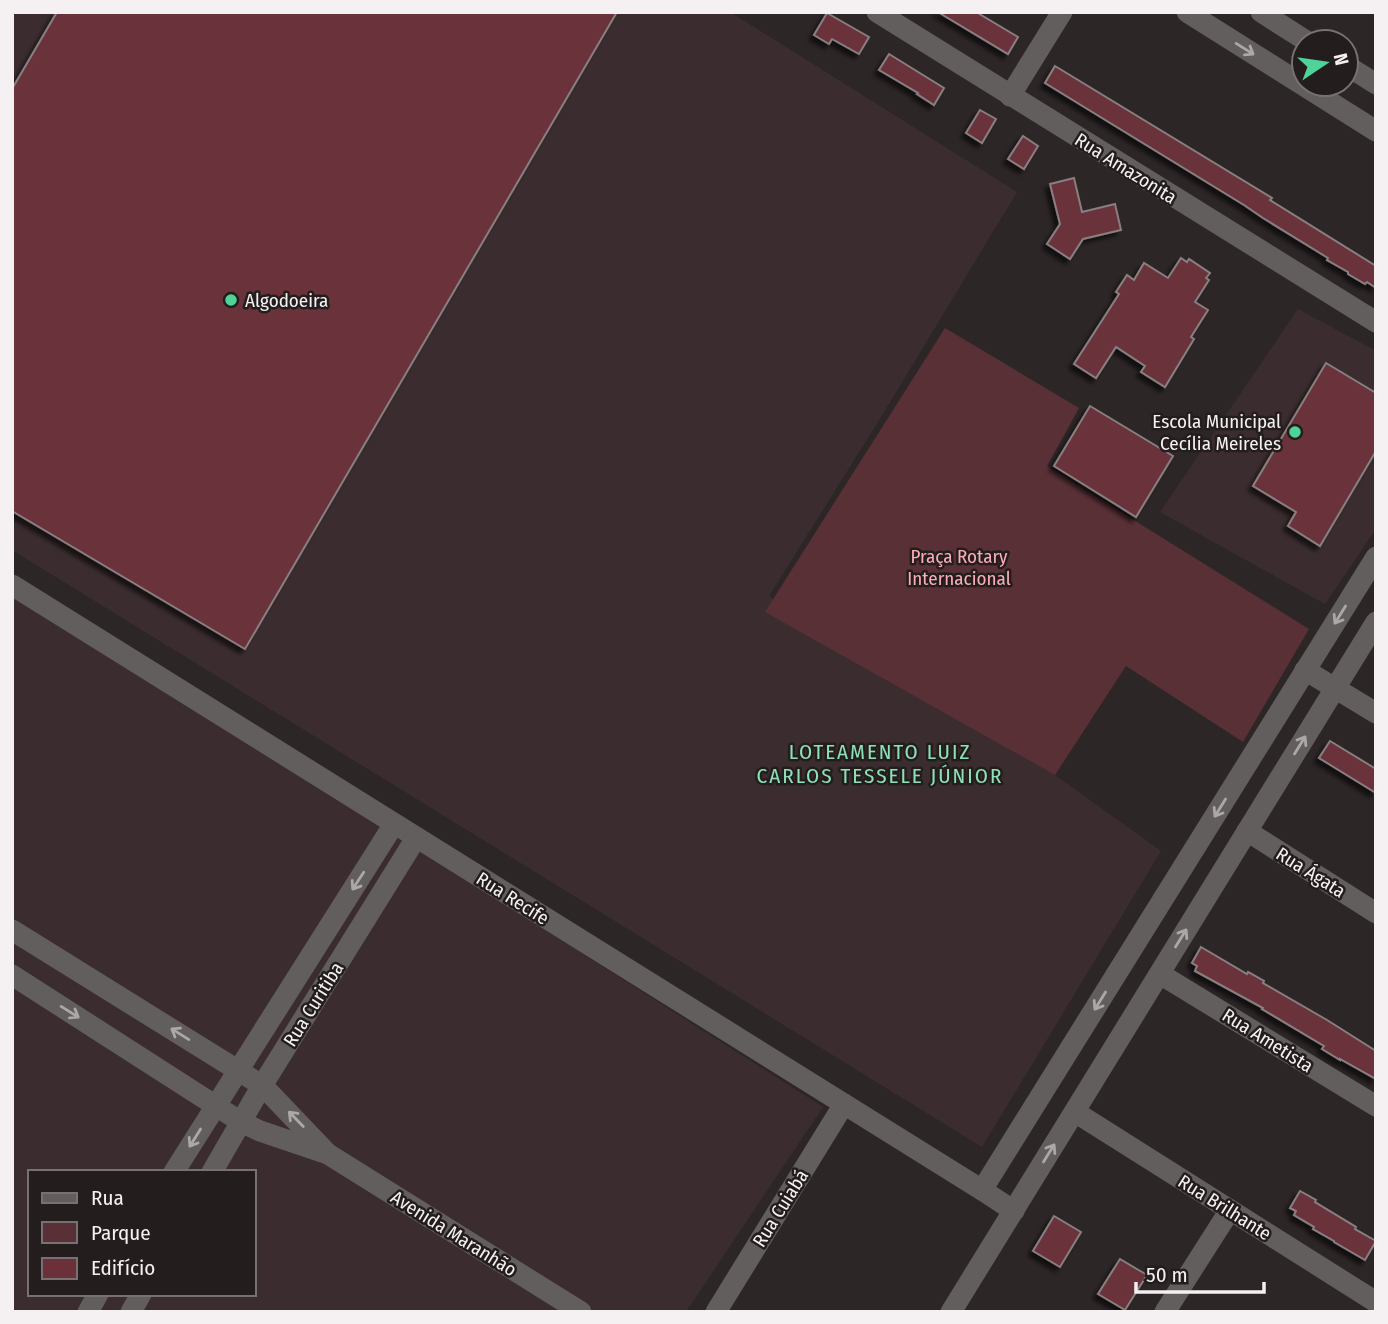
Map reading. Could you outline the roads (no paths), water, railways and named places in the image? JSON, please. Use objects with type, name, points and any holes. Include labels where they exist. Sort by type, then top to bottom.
[{"type":"street","name":"Rua Amazonita","points":[[877,12],[1376,322]]},
{"type":"street","points":[[1010,96],[1062,12]]},
{"type":"street","points":[[1187,12],[1376,131]]},
{"type":"street","points":[[1261,12],[1290,31]]},
{"type":"street","points":[[1360,74],[1376,84]]},
{"type":"street","points":[[982,1190],[1376,557]]},
{"type":"street","name":"Rua Recife","points":[[12,585],[1014,1211]]},
{"type":"street","points":[[951,1312],[1376,622]]},
{"type":"street","points":[[1305,670],[1376,713]]},
{"type":"street","name":"Rua Curitiba","points":[[215,1104],[394,824]]},
{"type":"street","name":"Rua Ágata","points":[[1247,831],[1376,913]]},
{"type":"street","name":"Rua Curitiba","points":[[213,1170],[416,838]]},
{"type":"street","points":[[12,930],[263,1086],[328,1154]]},
{"type":"street","name":"Rua Ametista","points":[[1160,974],[1376,1106]]},
{"type":"street","points":[[12,975],[241,1122],[328,1154]]},
{"type":"street","points":[[175,1170],[215,1104]]},
{"type":"street","name":"Rua Cuiabá","points":[[716,1312],[844,1104]]},
{"type":"street","name":"Rua Brilhante","points":[[1075,1111],[1376,1303]]},
{"type":"street","name":"Avenida Maranhão","points":[[328,1154],[581,1312]]},
{"type":"street","points":[[1165,1312],[1230,1210]]},
{"type":"street","points":[[88,1312],[97,1296]]},
{"type":"street","points":[[131,1312],[140,1296]]},
{"type":"place","name":"Algodoeira","points":[[231,300]]},
{"type":"place","name":"Escola Municipal Cecília Meireles","points":[[1295,432]]},
{"type":"district","name":"LOTEAMENTO LUIZ CARLOS TESSELE JÚNIOR","points":[[880,764]]},
{"type":"park label","name":"Praça Rotary Internacional","points":[[959,567]]}]
